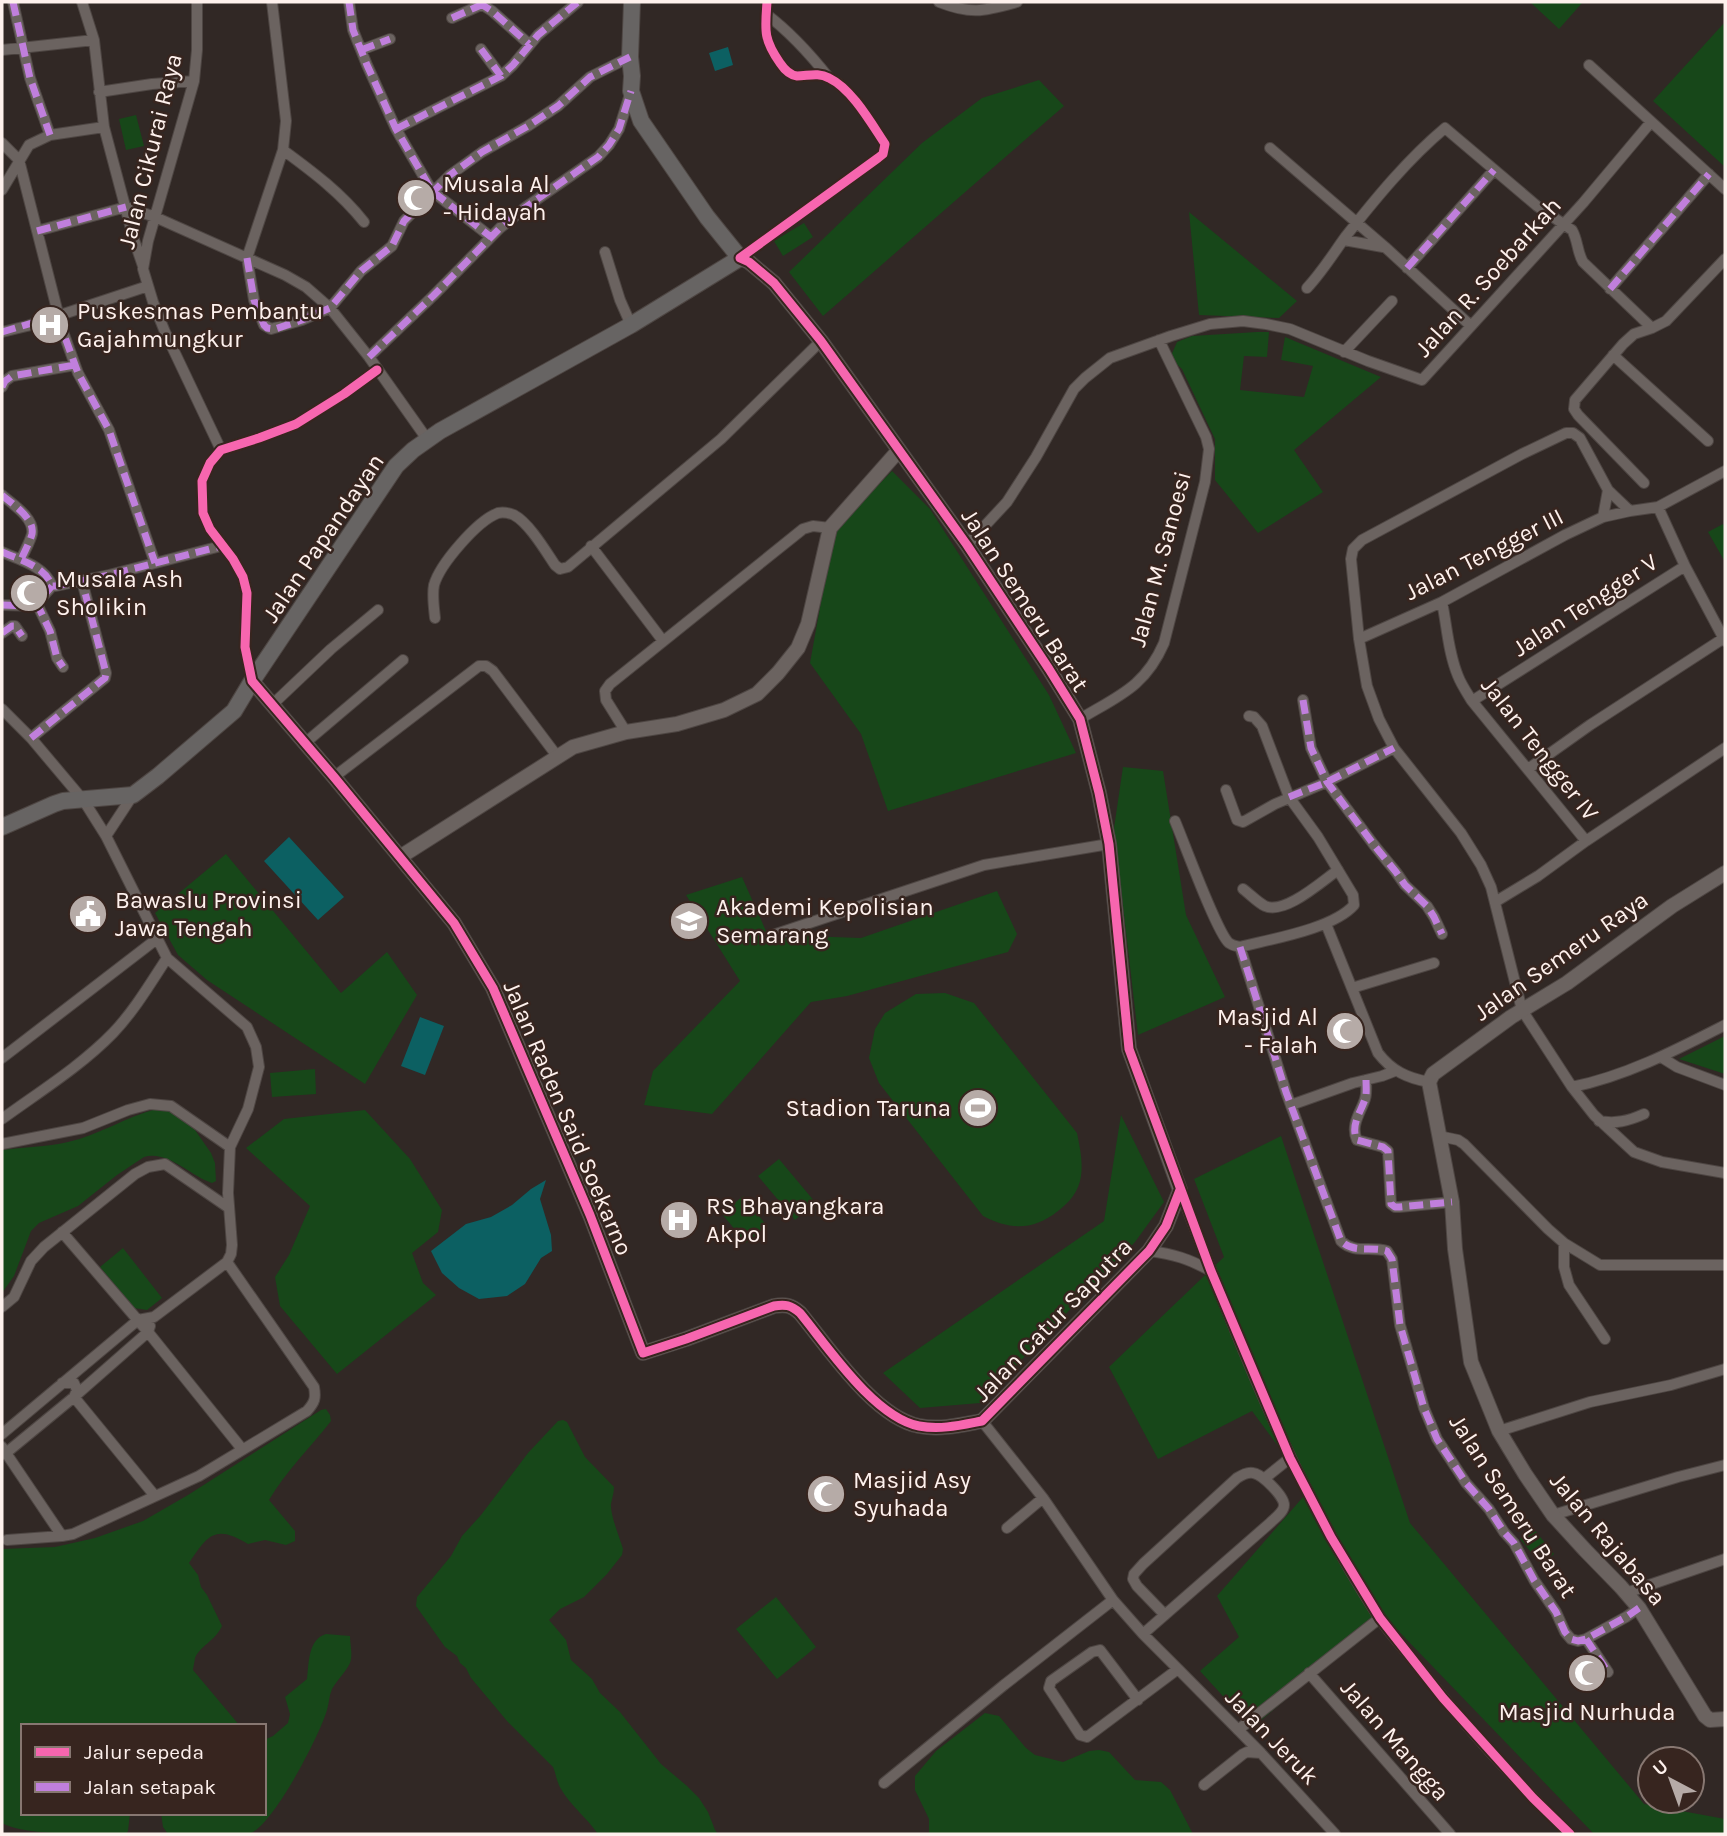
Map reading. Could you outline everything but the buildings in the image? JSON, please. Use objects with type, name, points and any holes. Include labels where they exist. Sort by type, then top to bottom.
[{"type":"main road","points":[[632,2],[631,92],[641,121],[707,217],[740,258]]},
{"type":"main road","name":"Jalan Papandayan","points":[[133,795],[234,711],[396,466],[427,439],[631,325],[740,258]]},
{"type":"main road","points":[[2,827],[54,804],[133,795]]},
{"type":"street","points":[[13,2],[30,78],[50,135]]},
{"type":"street","name":"Jalan Cikurai Raya","points":[[82,2],[94,40],[104,127],[148,286],[165,332],[221,450]]},
{"type":"street","name":"Jalan Cikurai Raya","points":[[144,269],[148,241],[194,81],[197,2]]},
{"type":"street","points":[[272,2],[286,121],[282,150],[247,258],[254,300],[267,328],[275,329],[330,308],[361,271],[392,246],[404,221],[450,174],[558,106],[590,77],[630,57]]},
{"type":"street","points":[[349,2],[353,30],[361,50],[396,129],[432,191],[491,237]]},
{"type":"street","points":[[396,129],[500,76],[513,65],[529,44],[578,2]]},
{"type":"street","points":[[939,2],[975,12],[1017,2]]},
{"type":"street","points":[[452,18],[480,3],[529,44]]},
{"type":"street","points":[[766,8],[829,78]]},
{"type":"street","points":[[766,8],[766,39],[789,74],[817,74],[829,78]]},
{"type":"street","points":[[361,50],[390,39]]},
{"type":"street","points":[[2,50],[94,40]]},
{"type":"street","points":[[481,49],[500,76]]},
{"type":"street","points":[[1589,65],[1725,189]]},
{"type":"street","name":"Jalan Papandayan","points":[[740,258],[878,158],[885,149],[885,144],[855,101],[829,78]]},
{"type":"street","points":[[99,92],[194,81]]},
{"type":"street","points":[[369,357],[491,237],[526,207],[598,157],[619,129],[631,92]]},
{"type":"street","name":"Jalan R. Soebarkah","points":[[967,545],[1007,502],[1036,457],[1074,388],[1110,359],[1159,340],[1210,324],[1243,321],[1266,324],[1290,329],[1422,380],[1613,169],[1651,122]]},
{"type":"street","points":[[2,190],[29,145],[50,135],[104,127]]},
{"type":"street","points":[[1307,288],[1378,196],[1426,144],[1445,128],[1574,234],[1583,262],[1652,328]]},
{"type":"street","points":[[2,143],[19,160],[59,315],[75,365],[109,430],[155,564]]},
{"type":"street","points":[[1270,148],[1357,222],[1471,326]]},
{"type":"street","points":[[282,150],[344,198],[364,222]]},
{"type":"street","points":[[1407,268],[1494,170]]},
{"type":"street","points":[[1610,289],[1709,174]]},
{"type":"street","points":[[37,231],[126,207],[155,217],[285,275],[306,287],[330,308],[369,357],[427,439]]},
{"type":"street","points":[[1344,240],[1385,247]]},
{"type":"street","points":[[605,252],[631,325]]},
{"type":"street","name":"Jalan Semeru Barat","points":[[740,258],[749,262],[774,283],[821,341],[967,545],[1080,719],[1109,844],[1129,1049],[1180,1190]]},
{"type":"street","points":[[1644,483],[1574,409],[1574,404],[1613,355],[1634,334],[1660,325],[1725,259]]},
{"type":"street","points":[[2,332],[148,286]]},
{"type":"street","points":[[1344,352],[1392,301]]},
{"type":"street","name":"Jalan M. Sanoesi","points":[[1080,719],[1135,686],[1151,670],[1164,643],[1205,482],[1209,449],[1206,438],[1159,340]]},
{"type":"street","points":[[435,618],[434,586],[446,561],[477,527],[498,513],[506,512],[522,521],[560,569],[568,567],[722,439],[821,341]]},
{"type":"street","points":[[1613,355],[1708,441]]},
{"type":"street","points":[[2,387],[12,376],[75,365]]},
{"type":"street","points":[[252,681],[245,647],[247,593],[243,577],[210,529],[203,513],[202,481],[210,463],[221,450],[296,424],[377,370]]},
{"type":"street","points":[[1630,511],[1608,490],[1580,438],[1573,433],[1566,433],[1362,540],[1353,550],[1351,559],[1359,639],[1367,686],[1379,719],[1394,748],[1461,833],[1481,865],[1491,887],[1522,1010],[1572,1087],[1599,1121],[1634,1152],[1662,1162],[1725,1173]]},
{"type":"street","points":[[400,856],[573,747],[626,732],[677,724],[724,710],[757,694],[798,648],[808,624],[830,528],[899,450]]},
{"type":"street","points":[[1528,769],[1601,718],[1724,640],[1658,508],[1725,471]]},
{"type":"street","points":[[1603,517],[1608,490]]},
{"type":"street","points":[[2,495],[31,524],[32,534],[21,560]]},
{"type":"street","name":"Jalan Tengger III","points":[[1359,639],[1442,602],[1603,517],[1658,508]]},
{"type":"street","points":[[626,732],[606,700],[605,691],[610,684],[803,529],[813,526],[830,528]]},
{"type":"street","points":[[63,667],[57,658],[50,631],[38,606],[52,586],[155,564],[221,546]]},
{"type":"street","points":[[591,546],[663,640]]},
{"type":"street","points":[[2,552],[40,570],[52,586]]},
{"type":"street","name":"Jalan Tengger V","points":[[1472,701],[1685,566]]},
{"type":"street","points":[[31,738],[105,678],[106,673],[82,581]]},
{"type":"street","name":"Jalan Tengger IV","points":[[1442,602],[1458,678],[1472,701],[1586,841]]},
{"type":"street","points":[[2,605],[38,606]]},
{"type":"street","points":[[272,704],[378,610]]},
{"type":"street","points":[[2,633],[12,625],[22,636]]},
{"type":"street","points":[[305,743],[403,660]]},
{"type":"street","points":[[334,777],[479,666],[486,666],[493,671],[557,756]]},
{"type":"street","name":"Jalan Raden Said Soekarno","points":[[252,681],[400,856],[460,932],[494,988],[590,1215],[643,1353]]},
{"type":"street","points":[[1304,700],[1311,748],[1328,782],[1405,885],[1427,906],[1442,934]]},
{"type":"street","points":[[2,709],[31,738],[84,800],[106,836],[167,958],[251,1032],[258,1067],[248,1110],[230,1147],[228,1193],[232,1245],[227,1262],[154,1317],[138,1320],[2,1434]]},
{"type":"street","points":[[1175,821],[1216,921],[1228,943],[1240,947],[1326,924],[1349,911],[1354,905],[1353,895],[1338,870],[1289,797],[1262,726],[1249,716]]},
{"type":"street","points":[[1226,790],[1237,820],[1243,822],[1289,797],[1328,782],[1394,748]]},
{"type":"street","points":[[1495,902],[1538,876],[1725,748]]},
{"type":"street","points":[[106,836],[133,795]]},
{"type":"street","points":[[773,935],[984,865],[1109,844]]},
{"type":"street","points":[[1243,889],[1269,907],[1278,907],[1293,901],[1338,870]]},
{"type":"street","name":"Jalan Semeru Raya","points":[[1429,1082],[1433,1074],[1522,1010],[1567,983],[1672,906],[1725,873]]},
{"type":"street","points":[[1326,924],[1378,1053],[1395,1071],[1411,1079],[1429,1082]]},
{"type":"street","points":[[2,1058],[158,938]]},
{"type":"street","name":"Jalan Semeru Barat","points":[[1240,947],[1268,1040],[1341,1241],[1345,1246],[1356,1250],[1379,1248],[1387,1251],[1392,1259],[1400,1325],[1424,1408],[1437,1439],[1465,1483],[1514,1543],[1534,1580],[1556,1612],[1565,1632],[1571,1639],[1586,1639]]},
{"type":"street","points":[[2,1119],[90,1055],[114,1032],[133,1010],[167,958]]},
{"type":"street","points":[[1352,988],[1434,964]]},
{"type":"street","points":[[1572,1087],[1615,1076],[1661,1057],[1725,1025]]},
{"type":"street","points":[[1661,1057],[1677,1067],[1725,1085]]},
{"type":"street","points":[[1291,1104],[1395,1071]]},
{"type":"street","points":[[1366,1080],[1366,1096],[1354,1125],[1354,1135],[1357,1140],[1388,1151],[1391,1204],[1399,1207],[1452,1202]]},
{"type":"street","name":"Jalan Rajabasa","points":[[1429,1082],[1452,1202],[1455,1249],[1471,1362],[1499,1431],[1553,1515],[1639,1608],[1705,1716],[1710,1720],[1723,1720]]},
{"type":"street","points":[[2,1144],[83,1128],[150,1104],[171,1106],[230,1147]]},
{"type":"street","points":[[1599,1121],[1628,1121],[1644,1114]]},
{"type":"street","points":[[1439,1136],[1464,1144],[1563,1243],[1600,1265],[1725,1265]]},
{"type":"street","points":[[2,1307],[14,1297],[31,1261],[44,1247],[135,1174],[148,1167],[164,1164],[229,1208]]},
{"type":"street","points":[[1180,1190],[1290,1458],[1331,1536],[1380,1618],[1443,1698],[1533,1798],[1570,1834]]},
{"type":"street","name":"Jalan Catur Saputra","points":[[643,1353],[774,1306],[793,1307],[861,1388],[904,1422],[933,1427],[982,1421],[1149,1251],[1166,1226],[1180,1190]]},
{"type":"street","points":[[62,1232],[148,1332],[242,1449]]},
{"type":"street","points":[[1563,1243],[1564,1267],[1569,1285],[1605,1339]]},
{"type":"street","points":[[1149,1251],[1188,1259],[1211,1271]]},
{"type":"street","points":[[7,1539],[73,1534],[199,1476],[307,1411],[313,1404],[316,1397],[314,1387],[227,1262]]},
{"type":"street","points":[[62,1536],[3,1451],[75,1397],[148,1332],[154,1317]]},
{"type":"street","points":[[1499,1431],[1590,1402],[1671,1385],[1725,1369]]},
{"type":"street","points":[[62,1383],[60,1390],[63,1396],[75,1397]]},
{"type":"street","points":[[75,1397],[155,1496]]},
{"type":"street","name":"Jalan Jeruk","points":[[982,1421],[1043,1498],[1113,1600],[1261,1754],[1330,1833]]},
{"type":"street","points":[[1265,1478],[1290,1458]]},
{"type":"street","points":[[1553,1515],[1725,1465]]},
{"type":"street","points":[[1143,1634],[1165,1615],[1282,1511],[1282,1497],[1265,1478],[1254,1472],[1237,1478],[1134,1574],[1133,1579],[1137,1586],[1165,1615]]},
{"type":"street","points":[[1007,1528],[1043,1498]]},
{"type":"street","points":[[1626,1593],[1725,1559]]},
{"type":"street","points":[[884,1783],[1113,1600]]},
{"type":"street","points":[[1608,1672],[1586,1639],[1639,1608]]},
{"type":"street","points":[[1238,1730],[1380,1618]]},
{"type":"street","points":[[1138,1700],[1100,1650],[1091,1652],[1049,1684],[1052,1693],[1083,1737],[1093,1733],[1138,1700],[1178,1670]]},
{"type":"street","name":"Jalan Mangga","points":[[1309,1673],[1450,1834]]},
{"type":"street","points":[[1204,1785],[1243,1754],[1261,1754]]},
{"type":"green space","points":[[1530,2],[1583,2],[1559,29]]},
{"type":"green space","points":[[1725,22],[1725,167],[1653,101]]},
{"type":"green space","points":[[1039,80],[1064,106],[823,316],[789,272],[922,143],[982,98]]},
{"type":"green space","points":[[136,115],[144,146],[126,150],[119,119]]},
{"type":"green space","points":[[1189,212],[1297,301],[1279,318],[1199,315]]},
{"type":"green space","points":[[804,223],[813,237],[783,256],[774,241]]},
{"type":"green space","points":[[1269,332],[1267,357],[1244,356],[1240,390],[1304,397],[1313,366],[1281,360],[1285,337],[1381,377],[1294,450],[1323,492],[1258,533],[1215,480],[1215,439],[1182,369],[1170,358],[1177,342],[1192,336]]},
{"type":"green space","points":[[892,471],[930,509],[1049,695],[1076,753],[888,811],[861,734],[810,663],[834,530]]},
{"type":"green space","points":[[1723,524],[1725,527],[1725,562],[1708,532]]},
{"type":"green space","points":[[1123,767],[1163,771],[1186,915],[1225,997],[1138,1035],[1114,828]]},
{"type":"green space","points":[[226,854],[341,993],[387,952],[417,995],[365,1084],[207,980],[178,955],[155,913]]},
{"type":"green space","points":[[742,877],[770,940],[804,936],[861,938],[997,891],[1017,934],[1008,952],[847,996],[811,1002],[712,1114],[644,1105],[653,1071],[740,981],[686,895]]},
{"type":"green space","name":"Stadion Taruna","points":[[945,993],[974,1003],[1077,1133],[1082,1165],[1078,1187],[1066,1204],[1040,1222],[1012,1226],[983,1216],[879,1083],[869,1058],[875,1029],[885,1013],[916,994]]},
{"type":"green space","points":[[1725,1036],[1725,1074],[1679,1059]]},
{"type":"green space","points":[[315,1069],[316,1094],[272,1097],[270,1073]]},
{"type":"green space","points":[[156,1109],[170,1110],[195,1130],[211,1153],[215,1163],[216,1181],[212,1183],[204,1180],[162,1157],[144,1157],[78,1206],[39,1223],[31,1231],[14,1276],[2,1293],[2,1150],[68,1142]]},
{"type":"green space","points":[[365,1110],[410,1159],[442,1210],[438,1232],[412,1253],[423,1283],[436,1295],[337,1374],[280,1306],[275,1277],[289,1255],[310,1206],[246,1148],[284,1119]]},
{"type":"green space","points":[[1121,1115],[1164,1202],[1135,1242],[980,1403],[920,1408],[883,1373],[1104,1221]]},
{"type":"green space","points":[[1281,1136],[1410,1523],[1636,1794],[1636,1815],[1703,1815],[1725,1819],[1725,1834],[1594,1834],[1384,1616],[1252,1728],[1200,1671],[1239,1637],[1217,1596],[1310,1489],[1252,1411],[1158,1459],[1109,1367],[1224,1257],[1194,1179]]},
{"type":"green space","points":[[779,1159],[815,1202],[795,1220],[758,1176]]},
{"type":"green space","points":[[743,1196],[767,1226],[746,1243],[722,1214]]},
{"type":"green space","points":[[123,1248],[162,1298],[147,1310],[134,1308],[100,1267]]},
{"type":"green space","points":[[326,1409],[331,1421],[269,1500],[295,1531],[295,1541],[286,1545],[265,1540],[248,1544],[228,1535],[213,1535],[189,1563],[198,1575],[201,1587],[222,1626],[216,1636],[197,1654],[193,1670],[238,1724],[21,1724],[21,1815],[130,1815],[128,1831],[126,1834],[61,1833],[26,1830],[2,1823],[2,1549],[55,1547],[95,1538],[143,1521]]},
{"type":"green space","points":[[558,1421],[567,1422],[585,1457],[614,1487],[611,1509],[623,1549],[622,1555],[607,1574],[584,1597],[560,1609],[549,1620],[566,1640],[571,1660],[592,1679],[600,1693],[620,1712],[661,1764],[699,1798],[718,1834],[598,1834],[565,1795],[558,1784],[553,1767],[507,1721],[471,1678],[457,1656],[445,1647],[416,1606],[417,1597],[451,1556],[462,1536],[528,1453]]},
{"type":"green space","points":[[1533,1528],[1554,1554],[1541,1564],[1520,1539]]},
{"type":"green space","points":[[776,1597],[816,1647],[777,1679],[736,1629]]},
{"type":"green space","points":[[326,1634],[350,1636],[350,1663],[332,1689],[327,1710],[306,1757],[273,1811],[253,1832],[168,1834],[163,1827],[161,1815],[266,1815],[266,1739],[288,1723],[290,1714],[285,1697],[307,1679],[313,1646]]},
{"type":"green space","points":[[985,1713],[999,1716],[1035,1755],[1063,1762],[1089,1751],[1109,1752],[1135,1780],[1161,1782],[1170,1790],[1193,1834],[929,1834],[929,1819],[915,1790],[915,1776],[936,1751]]},
{"type":"water","points":[[728,47],[733,65],[715,71],[709,53]]},
{"type":"water","points":[[289,837],[344,897],[318,920],[264,861]]},
{"type":"water","points":[[420,1017],[444,1026],[425,1075],[401,1066]]},
{"type":"water","points":[[546,1180],[540,1199],[551,1235],[552,1251],[541,1258],[525,1284],[507,1296],[479,1299],[459,1288],[442,1273],[431,1251],[466,1224],[491,1217]]},
{"type":"marked path","points":[[13,2],[30,78],[50,135]]},
{"type":"marked path","points":[[349,2],[353,30],[367,65],[396,129],[432,191],[491,237]]},
{"type":"marked path","points":[[478,2],[529,44]]},
{"type":"marked path","points":[[396,129],[501,76],[538,35],[578,2]]},
{"type":"marked path","points":[[452,18],[481,5]]},
{"type":"marked path","points":[[361,50],[390,39]]},
{"type":"marked path","points":[[481,49],[501,76]]},
{"type":"marked path","points":[[247,258],[254,300],[267,328],[275,329],[330,308],[361,271],[392,246],[404,221],[450,175],[482,152],[558,106],[590,77],[630,57]]},
{"type":"marked path","points":[[369,357],[500,228],[598,157],[619,129],[631,91]]},
{"type":"marked path","points":[[1407,268],[1494,170]]},
{"type":"marked path","points":[[1610,289],[1709,174]]},
{"type":"marked path","points":[[37,231],[126,207]]},
{"type":"marked path","points":[[2,332],[59,315],[78,373],[109,430],[155,563]]},
{"type":"marked path","points":[[2,387],[12,376],[75,365]]},
{"type":"marked path","points":[[2,495],[22,512],[32,528],[21,560]]},
{"type":"marked path","points":[[2,552],[38,569],[49,579],[52,586],[56,586],[221,546]]},
{"type":"marked path","points":[[31,738],[105,678],[106,673],[82,581]]},
{"type":"marked path","points":[[52,586],[38,606],[50,631],[57,658],[63,667]]},
{"type":"marked path","points":[[2,605],[38,606]]},
{"type":"marked path","points":[[2,633],[15,626],[22,636]]},
{"type":"marked path","points":[[1303,700],[1311,748],[1327,782],[1405,885],[1427,906],[1442,934]]},
{"type":"marked path","points":[[1289,797],[1327,782],[1394,748]]},
{"type":"marked path","points":[[1240,947],[1286,1092],[1341,1241],[1357,1249],[1387,1251],[1392,1259],[1400,1325],[1424,1408],[1437,1439],[1466,1483],[1514,1543],[1571,1639],[1586,1639],[1639,1608]]},
{"type":"marked path","points":[[1366,1080],[1366,1097],[1355,1124],[1355,1134],[1357,1140],[1388,1151],[1391,1204],[1399,1207],[1452,1202]]},
{"type":"marked path","points":[[1586,1639],[1608,1672]]},
{"type":"cycle path","points":[[767,2],[768,41],[783,67],[797,76],[821,75],[837,83],[860,107],[885,144],[883,154],[878,158],[740,258],[749,262],[774,283],[821,341],[967,545],[1080,719],[1109,844],[1129,1049],[1211,1271],[1290,1458],[1331,1537],[1380,1618],[1443,1698],[1533,1798],[1570,1834]]},
{"type":"cycle path","points":[[377,370],[296,424],[221,450],[210,463],[202,481],[203,513],[210,529],[243,577],[247,593],[245,647],[252,681],[454,923],[493,988],[590,1215],[643,1353],[774,1306],[788,1306],[800,1313],[853,1379],[885,1409],[902,1420],[919,1426],[935,1427],[982,1421],[1149,1251],[1166,1226],[1180,1190]]},
{"type":"place","name":"Musala Al - Hidayah","points":[[416,198]]},
{"type":"place","name":"Puskesmas Pembantu Gajahmungkur","points":[[50,325]]},
{"type":"place","name":"Musala Ash Sholikin","points":[[29,593]]},
{"type":"place","name":"Bawaslu Provinsi Jawa Tengah","points":[[88,914]]},
{"type":"place","name":"Akademi Kepolisian Semarang","points":[[689,921]]},
{"type":"place","name":"Masjid Al - Falah","points":[[1345,1031]]},
{"type":"place","name":"Stadion Taruna","points":[[978,1108]]},
{"type":"place","name":"RS Bhayangkara Akpol","points":[[679,1220]]},
{"type":"place","name":"Masjid Asy Syuhada","points":[[826,1494]]},
{"type":"place","name":"Masjid Nurhuda","points":[[1587,1673]]}]
